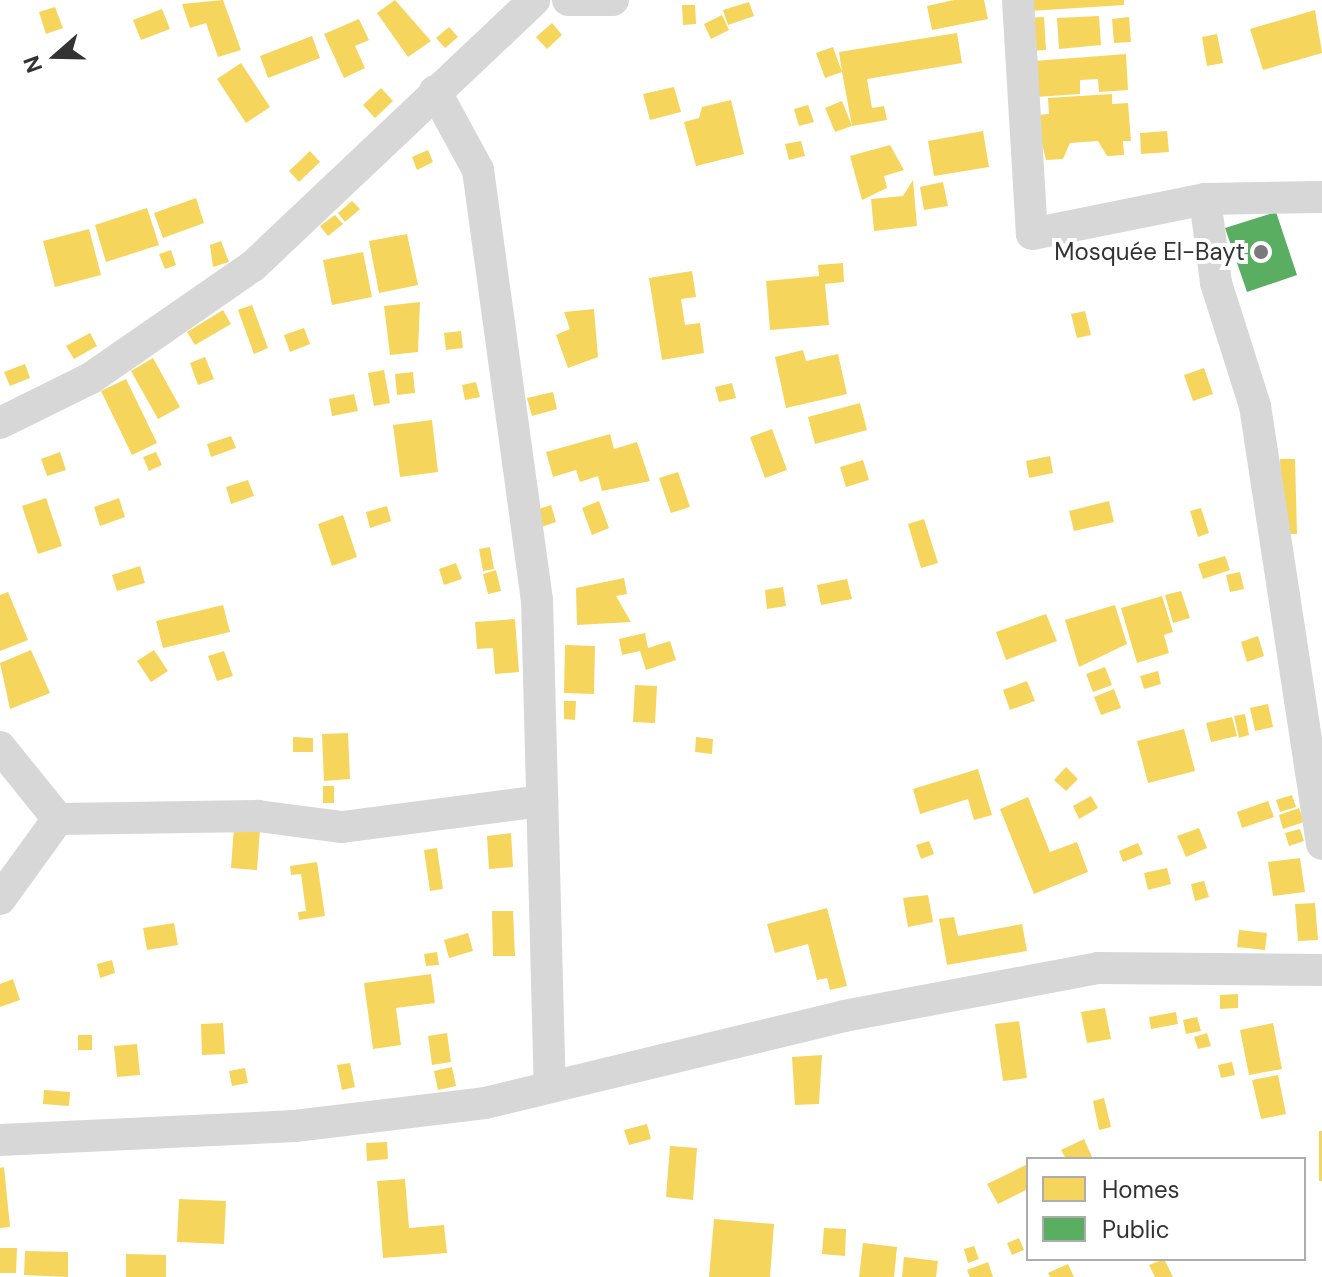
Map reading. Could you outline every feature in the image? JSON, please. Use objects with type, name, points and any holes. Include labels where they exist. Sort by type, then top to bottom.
[{"type":"street","points":[[0,423],[91,378],[253,266],[534,0]]},
{"type":"street","points":[[568,0],[610,0]]},
{"type":"street","points":[[1018,0],[1032,234],[1205,199],[1322,197]]},
{"type":"street","points":[[435,91],[478,170],[537,600],[550,1084]]},
{"type":"street","points":[[1205,199],[1216,283],[1255,406],[1322,844]]},
{"type":"street","points":[[0,747],[58,819]]},
{"type":"street","points":[[58,819],[258,816],[342,827],[542,801]]},
{"type":"street","points":[[0,899],[58,819]]},
{"type":"street","points":[[0,1140],[310,1125],[485,1103],[550,1084],[844,1016],[1098,968],[1322,970]]},
{"type":"building: Homes","points":[[223,0],[241,50],[218,57],[206,23],[190,28],[182,4]]},
{"type":"building: Homes","points":[[395,0],[431,41],[408,57],[377,13]]},
{"type":"building: Homes","points":[[954,0],[984,0],[988,19],[932,30],[927,6]]},
{"type":"building: Homes","points":[[1029,0],[1124,0],[1124,5],[1030,11]]},
{"type":"building: Homes","points":[[749,2],[754,16],[728,25],[723,10]]},
{"type":"building: Homes","points":[[682,5],[695,5],[696,24],[683,25]]},
{"type":"building: Homes","points":[[55,7],[63,28],[46,34],[39,12]]},
{"type":"building: Homes","points":[[162,9],[170,29],[141,40],[133,20]]},
{"type":"building: Homes","points":[[1315,10],[1322,53],[1263,70],[1250,29]]},
{"type":"building: Homes","points":[[722,15],[729,30],[711,39],[704,24]]},
{"type":"building: Homes","points":[[1099,16],[1101,45],[1059,49],[1057,18]]},
{"type":"building: Homes","points":[[1044,17],[1046,50],[1027,51],[1024,18]]},
{"type":"building: Homes","points":[[1129,17],[1131,42],[1114,43],[1112,19]]},
{"type":"building: Homes","points":[[359,19],[369,40],[355,46],[365,68],[344,78],[324,34]]},
{"type":"building: Homes","points":[[552,23],[562,35],[547,49],[536,37]]},
{"type":"building: Homes","points":[[449,27],[458,37],[445,48],[436,38]]},
{"type":"building: Homes","points":[[957,33],[962,63],[867,79],[872,108],[884,106],[887,120],[852,126],[839,52]]},
{"type":"building: Homes","points":[[1217,34],[1223,63],[1207,66],[1202,37]]},
{"type":"building: Homes","points":[[312,36],[320,58],[268,78],[260,56]]},
{"type":"building: Homes","points":[[833,47],[842,72],[825,78],[816,53]]},
{"type":"building: Homes","points":[[1126,54],[1128,90],[1099,92],[1098,79],[1080,80],[1080,94],[1036,97],[1034,61]]},
{"type":"building: Homes","points":[[241,63],[270,107],[246,123],[217,79]]},
{"type":"building: Homes","points":[[674,87],[681,112],[650,120],[643,94]]},
{"type":"building: Homes","points":[[381,88],[393,101],[375,118],[363,105]]},
{"type":"building: Homes","points":[[1112,94],[1112,104],[1128,103],[1131,141],[1123,141],[1124,155],[1107,156],[1098,141],[1070,143],[1063,159],[1046,160],[1035,115],[1049,114],[1048,98]]},
{"type":"building: Homes","points":[[731,100],[744,154],[696,166],[684,122],[699,118],[702,107]]},
{"type":"building: Homes","points":[[842,101],[852,126],[835,132],[825,108]]},
{"type":"building: Homes","points":[[808,105],[814,122],[799,126],[794,109]]},
{"type":"building: Homes","points":[[983,131],[989,167],[934,176],[928,141]]},
{"type":"building: Homes","points":[[1167,131],[1169,152],[1141,154],[1140,133]]},
{"type":"building: Homes","points":[[801,141],[805,156],[789,160],[785,144]]},
{"type":"building: Homes","points":[[890,145],[904,170],[884,176],[887,188],[862,200],[850,156]]},
{"type":"building: Homes","points":[[428,150],[433,162],[417,170],[412,157]]},
{"type":"building: Homes","points":[[310,151],[320,162],[299,182],[289,171]]},
{"type":"building: Homes","points":[[913,180],[917,226],[874,231],[871,199],[903,196]]},
{"type":"building: Homes","points":[[943,182],[948,206],[924,210],[920,187]]},
{"type":"building: Homes","points":[[196,198],[204,223],[163,238],[154,213]]},
{"type":"building: Homes","points":[[352,201],[360,209],[345,222],[338,213]]},
{"type":"building: Homes","points":[[147,208],[159,245],[106,262],[95,225]]},
{"type":"building: Homes","points":[[335,215],[343,224],[328,236],[320,226]]},
{"type":"building: Homes","points":[[89,229],[101,275],[55,287],[43,241]]},
{"type":"building: Homes","points":[[407,234],[418,285],[379,293],[369,241]]},
{"type":"building: Homes","points":[[221,241],[229,262],[213,267],[210,245]]},
{"type":"building: Homes","points":[[171,250],[176,265],[165,269],[159,254]]},
{"type":"building: Homes","points":[[363,252],[372,297],[332,305],[323,260]]},
{"type":"building: Homes","points":[[843,263],[844,282],[825,284],[829,325],[770,330],[766,281],[819,276],[818,265]]},
{"type":"building: Homes","points":[[692,271],[696,297],[681,299],[685,325],[700,323],[704,353],[662,360],[649,278]]},
{"type":"building: Homes","points":[[420,302],[418,352],[390,355],[384,306]]},
{"type":"building: Homes","points":[[252,305],[268,348],[254,354],[238,310]]},
{"type":"building: Homes","points":[[594,309],[598,357],[568,368],[556,335],[570,329],[564,312]]},
{"type":"building: Homes","points":[[223,310],[231,324],[195,345],[187,332]]},
{"type":"building: Homes","points":[[1085,311],[1091,335],[1077,338],[1071,314]]},
{"type":"building: Homes","points":[[304,328],[310,344],[290,352],[284,335]]},
{"type":"building: Homes","points":[[461,331],[463,348],[446,350],[444,333]]},
{"type":"building: Homes","points":[[90,333],[97,346],[74,359],[66,346]]},
{"type":"building: Homes","points":[[803,350],[806,361],[838,354],[847,394],[786,408],[775,357]]},
{"type":"building: Homes","points":[[205,357],[214,379],[198,385],[190,363]]},
{"type":"building: Homes","points":[[153,358],[180,407],[158,419],[131,371]]},
{"type":"building: Homes","points":[[25,364],[30,378],[10,386],[4,372]]},
{"type":"building: Homes","points":[[1204,368],[1213,394],[1193,401],[1184,375]]},
{"type":"building: Homes","points":[[384,370],[390,403],[374,406],[368,373]]},
{"type":"building: Homes","points":[[413,372],[415,393],[397,395],[395,374]]},
{"type":"building: Homes","points":[[126,379],[157,443],[132,455],[101,391]]},
{"type":"building: Homes","points":[[476,382],[480,397],[465,400],[462,385]]},
{"type":"building: Homes","points":[[732,383],[736,398],[719,402],[715,387]]},
{"type":"building: Homes","points":[[553,392],[557,409],[532,416],[527,398]]},
{"type":"building: Homes","points":[[354,394],[358,411],[332,416],[329,399]]},
{"type":"building: Homes","points":[[860,403],[867,430],[815,444],[808,417]]},
{"type":"building: Homes","points":[[432,420],[438,472],[400,477],[393,425]]},
{"type":"building: Homes","points":[[772,429],[787,470],[765,478],[750,437]]},
{"type":"building: Homes","points":[[610,434],[614,449],[637,442],[650,481],[602,491],[598,476],[580,482],[576,470],[553,477],[546,452]]},
{"type":"building: Homes","points":[[231,436],[236,448],[211,457],[207,444]]},
{"type":"building: Homes","points":[[60,452],[66,470],[47,476],[41,459]]},
{"type":"building: Homes","points":[[156,452],[162,465],[149,471],[143,457]]},
{"type":"building: Homes","points":[[1050,456],[1053,473],[1029,478],[1026,461]]},
{"type":"building: Homes","points":[[1280,459],[1295,459],[1297,534],[1282,534]]},
{"type":"building: Homes","points":[[863,460],[869,480],[846,487],[840,467]]},
{"type":"building: Homes","points":[[678,472],[690,507],[671,513],[659,478]]},
{"type":"building: Homes","points":[[248,480],[254,496],[231,504],[226,487]]},
{"type":"building: Homes","points":[[46,498],[62,546],[38,554],[22,506]]},
{"type":"building: Homes","points":[[119,498],[125,517],[100,526],[94,507]]},
{"type":"building: Homes","points":[[599,501],[609,528],[592,535],[582,508]]},
{"type":"building: Homes","points":[[1109,501],[1114,522],[1074,531],[1069,511]]},
{"type":"building: Homes","points":[[551,505],[556,522],[541,527],[536,510]]},
{"type":"building: Homes","points":[[387,506],[391,521],[370,528],[366,512]]},
{"type":"building: Homes","points":[[1201,508],[1209,533],[1198,537],[1190,511]]},
{"type":"building: Homes","points":[[343,515],[357,557],[332,566],[318,524]]},
{"type":"building: Homes","points":[[924,519],[938,563],[921,568],[908,524]]},
{"type":"building: Homes","points":[[490,547],[494,569],[483,571],[479,549]]},
{"type":"building: Homes","points":[[1225,556],[1230,570],[1203,579],[1198,564]]},
{"type":"building: Homes","points":[[456,563],[462,579],[444,585],[439,569]]},
{"type":"building: Homes","points":[[140,566],[145,583],[117,591],[112,575]]},
{"type":"building: Homes","points":[[496,570],[501,591],[488,594],[483,574]]},
{"type":"building: Homes","points":[[1240,572],[1244,589],[1230,592],[1226,575]]},
{"type":"building: Homes","points":[[624,578],[627,594],[616,596],[631,622],[577,625],[576,588]]},
{"type":"building: Homes","points":[[847,579],[852,599],[821,605],[817,585]]},
{"type":"building: Homes","points":[[783,587],[786,606],[767,609],[765,590]]},
{"type":"building: Homes","points":[[1181,591],[1190,618],[1173,623],[1165,595]]},
{"type":"building: Homes","points":[[8,592],[28,640],[0,651],[0,595]]},
{"type":"building: Homes","points":[[1162,596],[1173,632],[1164,635],[1169,653],[1137,663],[1121,608]]},
{"type":"building: Homes","points":[[223,605],[230,632],[163,648],[156,621]]},
{"type":"building: Homes","points":[[1115,605],[1127,644],[1079,667],[1065,620]]},
{"type":"building: Homes","points":[[1046,614],[1057,641],[1006,660],[996,632]]},
{"type":"building: Homes","points":[[515,619],[519,672],[495,674],[493,648],[477,649],[475,622]]},
{"type":"building: Homes","points":[[645,633],[648,648],[670,641],[676,660],[646,670],[640,651],[622,655],[619,639]]},
{"type":"building: Homes","points":[[1258,636],[1264,656],[1247,662],[1241,642]]},
{"type":"building: Homes","points":[[565,645],[595,646],[594,694],[564,693]]},
{"type":"building: Homes","points":[[31,650],[50,693],[10,709],[0,663]]},
{"type":"building: Homes","points":[[154,650],[168,671],[151,682],[137,661]]},
{"type":"building: Homes","points":[[224,651],[233,676],[217,681],[208,656]]},
{"type":"building: Homes","points":[[1105,667],[1112,685],[1093,692],[1086,674]]},
{"type":"building: Homes","points":[[1158,671],[1161,684],[1144,689],[1140,676]]},
{"type":"building: Homes","points":[[1027,681],[1035,701],[1010,710],[1003,690]]},
{"type":"building: Homes","points":[[635,685],[657,686],[655,723],[633,722]]},
{"type":"building: Homes","points":[[1114,689],[1121,708],[1101,715],[1094,697]]},
{"type":"building: Homes","points":[[564,701],[576,701],[575,720],[564,719]]},
{"type":"building: Homes","points":[[1268,704],[1273,727],[1255,731],[1250,708]]},
{"type":"building: Homes","points":[[1245,714],[1249,735],[1239,738],[1234,716]]},
{"type":"building: Homes","points":[[1232,717],[1237,736],[1211,742],[1206,723]]},
{"type":"building: Homes","points":[[1184,729],[1195,771],[1148,783],[1137,741]]},
{"type":"building: Homes","points":[[348,733],[350,779],[324,781],[322,734]]},
{"type":"building: Homes","points":[[293,737],[313,738],[313,752],[293,752]]},
{"type":"building: Homes","points":[[696,737],[713,739],[712,754],[695,752]]},
{"type":"building: Homes","points":[[1066,767],[1078,779],[1066,791],[1054,780]]},
{"type":"building: Homes","points":[[978,769],[992,815],[974,820],[968,799],[920,814],[913,789]]},
{"type":"building: Homes","points":[[323,786],[334,786],[334,803],[323,803]]},
{"type":"building: Homes","points":[[1292,795],[1296,807],[1280,812],[1276,800]]},
{"type":"building: Homes","points":[[1091,796],[1098,808],[1079,819],[1073,806]]},
{"type":"building: Homes","points":[[1028,797],[1050,852],[1077,842],[1088,872],[1034,894],[1000,809]]},
{"type":"building: Homes","points":[[1268,801],[1274,817],[1242,828],[1237,812]]},
{"type":"building: Homes","points":[[1299,808],[1304,822],[1283,829],[1279,815]]},
{"type":"building: Homes","points":[[234,827],[260,829],[257,870],[231,868]]},
{"type":"building: Homes","points":[[1199,828],[1207,848],[1186,857],[1177,836]]},
{"type":"building: Homes","points":[[1300,829],[1304,841],[1289,846],[1285,833]]},
{"type":"building: Homes","points":[[511,833],[513,867],[489,869],[487,836]]},
{"type":"building: Homes","points":[[929,841],[934,854],[921,859],[916,845]]},
{"type":"building: Homes","points":[[1138,843],[1143,854],[1123,862],[1119,851]]},
{"type":"building: Homes","points":[[437,848],[443,889],[430,891],[424,850]]},
{"type":"building: Homes","points":[[1300,858],[1305,892],[1273,896],[1268,862]]},
{"type":"building: Homes","points":[[317,862],[325,916],[299,920],[298,912],[306,911],[301,874],[291,875],[290,866]]},
{"type":"building: Homes","points":[[1167,868],[1171,884],[1148,890],[1144,873]]},
{"type":"building: Homes","points":[[1204,881],[1209,897],[1195,901],[1191,884]]},
{"type":"building: Homes","points":[[928,895],[933,922],[908,927],[903,898]]},
{"type":"building: Homes","points":[[1315,903],[1318,940],[1298,941],[1295,904]]},
{"type":"building: Homes","points":[[827,908],[847,986],[830,990],[827,978],[817,980],[808,944],[775,953],[767,924]]},
{"type":"building: Homes","points":[[492,911],[513,911],[515,956],[493,956]]},
{"type":"building: Homes","points":[[954,917],[958,936],[1022,924],[1027,951],[947,965],[939,919]]},
{"type":"building: Homes","points":[[174,923],[178,945],[147,950],[143,928]]},
{"type":"building: Homes","points":[[1239,930],[1267,933],[1265,950],[1237,947]]},
{"type":"building: Homes","points":[[468,933],[473,951],[449,958],[444,940]]},
{"type":"building: Homes","points":[[437,952],[439,965],[426,966],[424,954]]},
{"type":"building: Homes","points":[[112,960],[115,973],[100,978],[97,964]]},
{"type":"building: Homes","points":[[431,974],[435,1003],[396,1008],[401,1045],[373,1049],[364,983]]},
{"type":"building: Homes","points":[[13,979],[20,1000],[0,1007],[0,984]]},
{"type":"building: Homes","points":[[1238,994],[1238,1008],[1220,1009],[1220,995]]},
{"type":"building: Homes","points":[[1105,1008],[1111,1039],[1087,1043],[1081,1012]]},
{"type":"building: Homes","points":[[1176,1012],[1178,1024],[1151,1029],[1149,1017]]},
{"type":"building: Homes","points":[[1197,1017],[1201,1031],[1186,1034],[1183,1020]]},
{"type":"building: Homes","points":[[1019,1021],[1027,1078],[1003,1081],[995,1024]]},
{"type":"building: Homes","points":[[223,1023],[225,1054],[202,1055],[201,1024]]},
{"type":"building: Homes","points":[[1273,1023],[1282,1069],[1249,1075],[1240,1030]]},
{"type":"building: Homes","points":[[447,1033],[451,1062],[432,1065],[428,1036]]},
{"type":"building: Homes","points":[[1207,1033],[1211,1046],[1198,1049],[1194,1037]]},
{"type":"building: Homes","points":[[78,1035],[92,1035],[92,1050],[78,1050]]},
{"type":"building: Homes","points":[[137,1044],[140,1075],[117,1077],[114,1046]]},
{"type":"building: Homes","points":[[822,1055],[819,1104],[795,1105],[792,1057]]},
{"type":"building: Homes","points":[[1232,1062],[1235,1075],[1221,1078],[1218,1065]]},
{"type":"building: Homes","points":[[350,1063],[355,1087],[342,1090],[337,1065]]},
{"type":"building: Homes","points":[[452,1067],[456,1086],[438,1090],[434,1071]]},
{"type":"building: Homes","points":[[245,1068],[248,1083],[232,1086],[229,1071]]},
{"type":"building: Homes","points":[[1278,1075],[1286,1114],[1261,1119],[1252,1080]]},
{"type":"building: Homes","points":[[44,1090],[70,1092],[69,1106],[43,1104]]},
{"type":"building: Homes","points":[[1104,1098],[1111,1127],[1099,1130],[1093,1101]]},
{"type":"building: Homes","points":[[647,1124],[651,1139],[629,1145],[624,1130]]},
{"type":"building: Homes","points":[[1319,1131],[1322,1131],[1322,1181],[1319,1181]]},
{"type":"building: Homes","points":[[1084,1139],[1092,1157],[1065,1157],[1061,1150]]},
{"type":"building: Homes","points":[[387,1142],[388,1159],[367,1161],[366,1143]]},
{"type":"building: Homes","points":[[670,1146],[697,1148],[693,1200],[666,1197]]},
{"type":"building: Homes","points":[[1026,1165],[1026,1190],[998,1204],[987,1184]]},
{"type":"building: Homes","points":[[4,1167],[10,1227],[0,1228],[0,1168]]},
{"type":"building: Homes","points":[[405,1179],[409,1228],[444,1225],[447,1253],[383,1258],[377,1181]]},
{"type":"building: Homes","points":[[179,1199],[226,1201],[224,1244],[177,1242]]},
{"type":"building: Homes","points":[[714,1219],[774,1224],[770,1277],[709,1277]]},
{"type":"building: Homes","points":[[824,1228],[846,1229],[845,1256],[822,1254]]},
{"type":"building: Homes","points":[[1019,1238],[1024,1250],[1012,1255],[1007,1243]]},
{"type":"building: Homes","points":[[863,1243],[897,1247],[894,1277],[859,1277]]},
{"type":"building: Homes","points":[[974,1246],[979,1259],[968,1263],[964,1249]]},
{"type":"building: Homes","points":[[0,1248],[17,1248],[16,1273],[0,1273]]},
{"type":"building: Homes","points":[[25,1251],[68,1252],[68,1277],[24,1275]]},
{"type":"building: Homes","points":[[126,1254],[166,1255],[166,1277],[126,1277]]},
{"type":"building: Homes","points":[[904,1257],[938,1261],[936,1277],[902,1277]]},
{"type":"building: Homes","points":[[1165,1261],[1173,1277],[1155,1277],[1149,1265]]},
{"type":"building: Homes","points":[[988,1262],[993,1277],[970,1277],[967,1270]]},
{"type":"building: Homes","points":[[1068,1264],[1074,1277],[1050,1277],[1048,1273]]},
{"type":"building: Public","name":"Mosquée El-Bayt","points":[[1276,212],[1297,275],[1247,292],[1225,228]]},
{"type":"place","name":"Mosquée El-Bayt","points":[[1261,252]]}]
